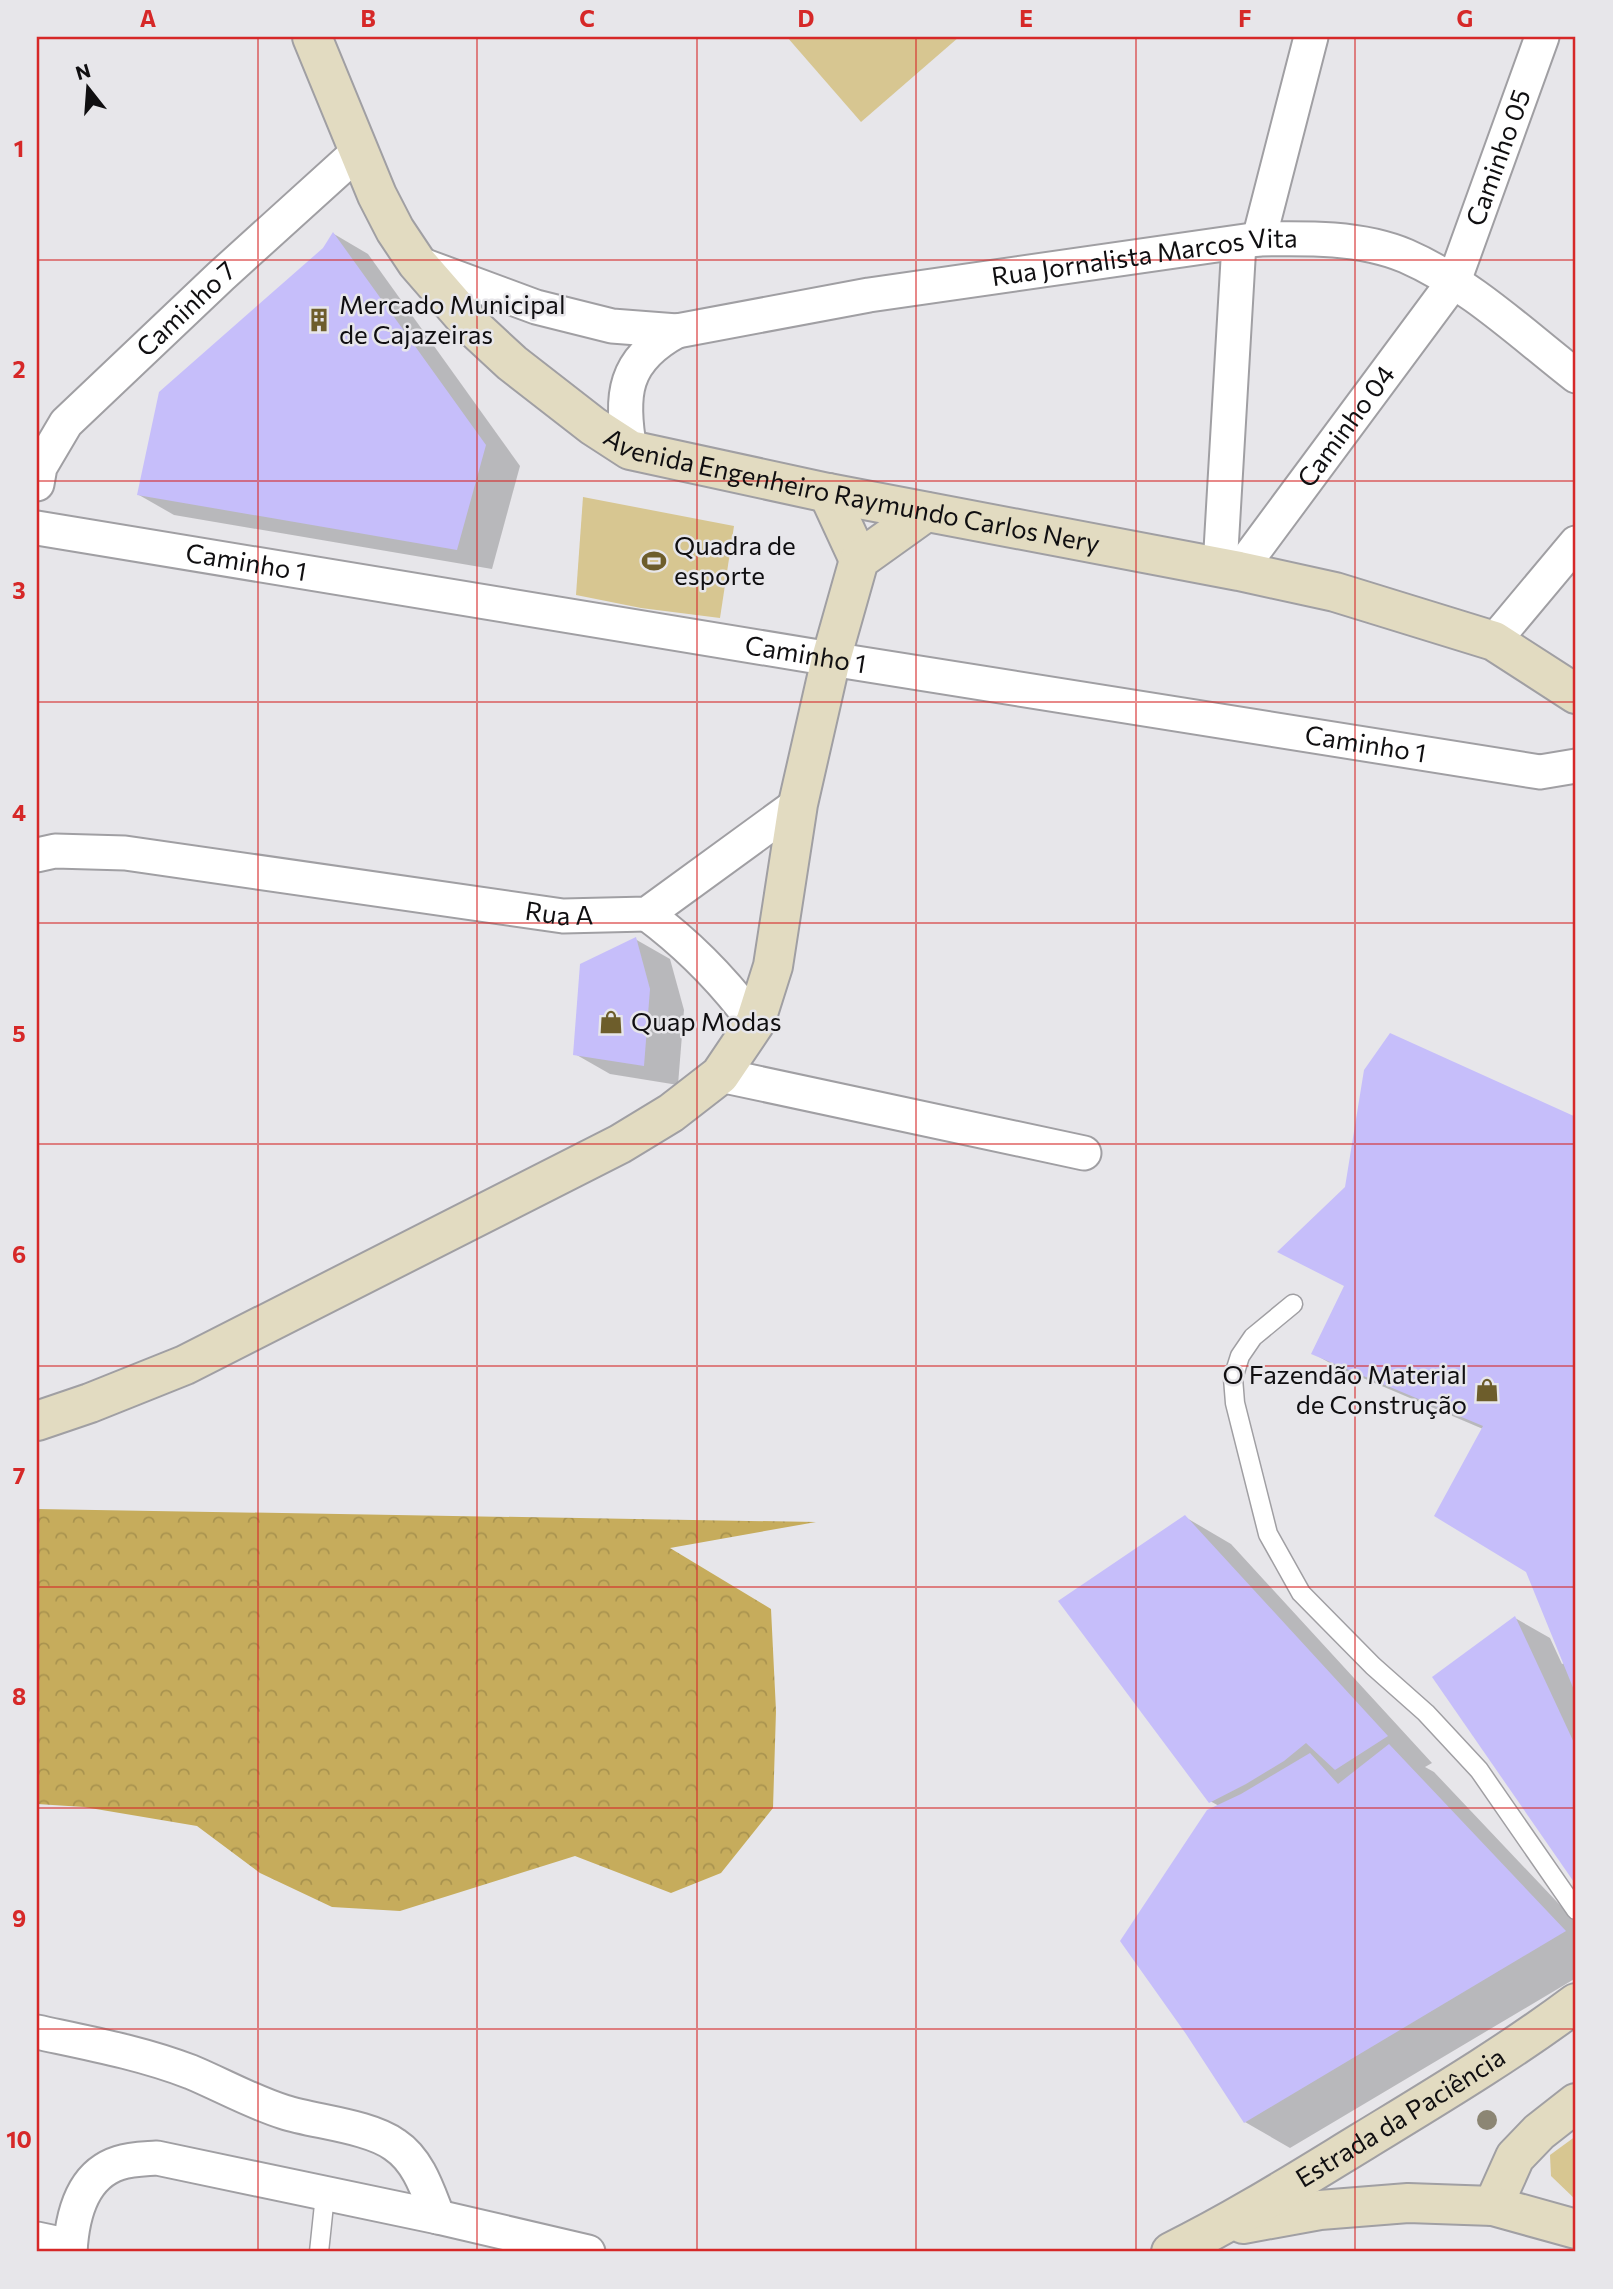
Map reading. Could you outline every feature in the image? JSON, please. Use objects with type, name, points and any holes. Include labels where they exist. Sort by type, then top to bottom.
[{"type":"main road","name":"Avenida Engenheiro Raymundo Carlos Nery","points":[[312,37],[395,230],[417,263],[471,325],[512,363],[593,426],[630,450],[828,493],[1230,569],[1335,592],[1494,641],[1576,694]]},
{"type":"main road","points":[[828,493],[859,560]]},
{"type":"main road","points":[[37,1421],[185,1365],[620,1144],[671,1113],[720,1075],[755,1023],[773,966],[798,804],[831,659],[859,560],[926,512]]},
{"type":"main road","name":"Estrada da Paciência","points":[[1171,2252],[1220,2228],[1508,2051],[1576,2003]]},
{"type":"main road","points":[[1493,2206],[1515,2157],[1539,2132],[1576,2103]]},
{"type":"main road","name":"Estrada da Paciência","points":[[1220,2228],[1320,2210],[1408,2203],[1493,2206],[1576,2229]]},
{"type":"street","points":[[1230,569],[1249,241],[1311,37]]},
{"type":"street","name":"Caminho 05","points":[[1454,281],[1542,37]]},
{"type":"street","name":"Caminho 7","points":[[37,484],[40,467],[66,422],[220,276],[359,151]]},
{"type":"street","name":"Rua Jornalista Marcos Vita","points":[[417,263],[545,309],[612,326],[677,331],[869,295],[1249,241],[1310,237],[1363,244],[1404,255],[1454,281],[1576,376]]},
{"type":"street","name":"Caminho 04","points":[[1230,569],[1454,281]]},
{"type":"street","name":"Rua Jornalista Marcos Vita","points":[[630,450],[624,404],[632,376],[648,350],[677,331]]},
{"type":"street","name":"Caminho 1","points":[[37,528],[1540,772],[1576,766]]},
{"type":"street","points":[[1494,641],[1576,543]]},
{"type":"street","points":[[755,1023],[726,984],[702,959],[647,914],[798,804]]},
{"type":"street","name":"Rua A","points":[[37,855],[55,851],[125,853],[563,916],[647,914]]},
{"type":"street","points":[[720,1075],[1084,1153]]},
{"type":"street","points":[[37,2032],[160,2062],[190,2072],[277,2110],[374,2135],[394,2144],[409,2157],[423,2179],[438,2217]]},
{"type":"street","points":[[37,2239],[70,2249],[78,2203],[93,2178],[118,2163],[157,2158],[438,2217],[588,2252]]},
{"type":"lane","points":[[1293,1304],[1253,1337],[1240,1356],[1233,1378],[1235,1403],[1268,1534],[1301,1593],[1373,1666],[1426,1713],[1479,1770],[1576,1910]]},
{"type":"lane","points":[[319,2252],[325,2195]]},
{"type":"green space","points":[[37,1509],[816,1522],[670,1548],[771,1609],[776,1711],[773,1808],[721,1873],[671,1893],[575,1856],[400,1911],[332,1907],[260,1873],[197,1826],[84,1807],[37,1804]]},
{"type":"shaded area","points":[[787,37],[959,37],[861,122]]},
{"type":"shaded area","name":"Quadra de esporte","points":[[583,497],[734,526],[720,618],[641,608],[576,595]]},
{"type":"shaded area","points":[[1576,2136],[1576,2200],[1551,2176],[1550,2155]]},
{"type":"building","name":"Mercado Municipal de Cajazeiras","points":[[333,232],[486,445],[457,550],[137,495],[159,392],[323,248]]},
{"type":"building","name":"Quap Modas","points":[[636,937],[650,989],[644,1066],[573,1055],[580,964]]},
{"type":"building","name":"O Fazendão Material de Construção","points":[[1390,1033],[1576,1117],[1576,1695],[1526,1572],[1434,1516],[1483,1426],[1311,1354],[1344,1286],[1277,1252],[1345,1187],[1364,1070]]},
{"type":"building","points":[[1185,1515],[1388,1736],[1335,1770],[1306,1743],[1284,1761],[1209,1803],[1058,1601]]},
{"type":"building","points":[[1515,1616],[1576,1747],[1576,1885],[1432,1677]]},
{"type":"building","points":[[1389,1744],[1566,1931],[1244,2123],[1186,2034],[1120,1941],[1207,1810],[1241,1794],[1310,1753],[1338,1784]]},
{"type":"place","name":"Mercado Municipal de Cajazeiras","points":[[319,320]]},
{"type":"place","name":"Quadra de esporte","points":[[654,561]]},
{"type":"place","name":"Quap Modas","points":[[611,1022]]},
{"type":"place","name":"O Fazendão Material de Construção","points":[[1487,1390]]}]
